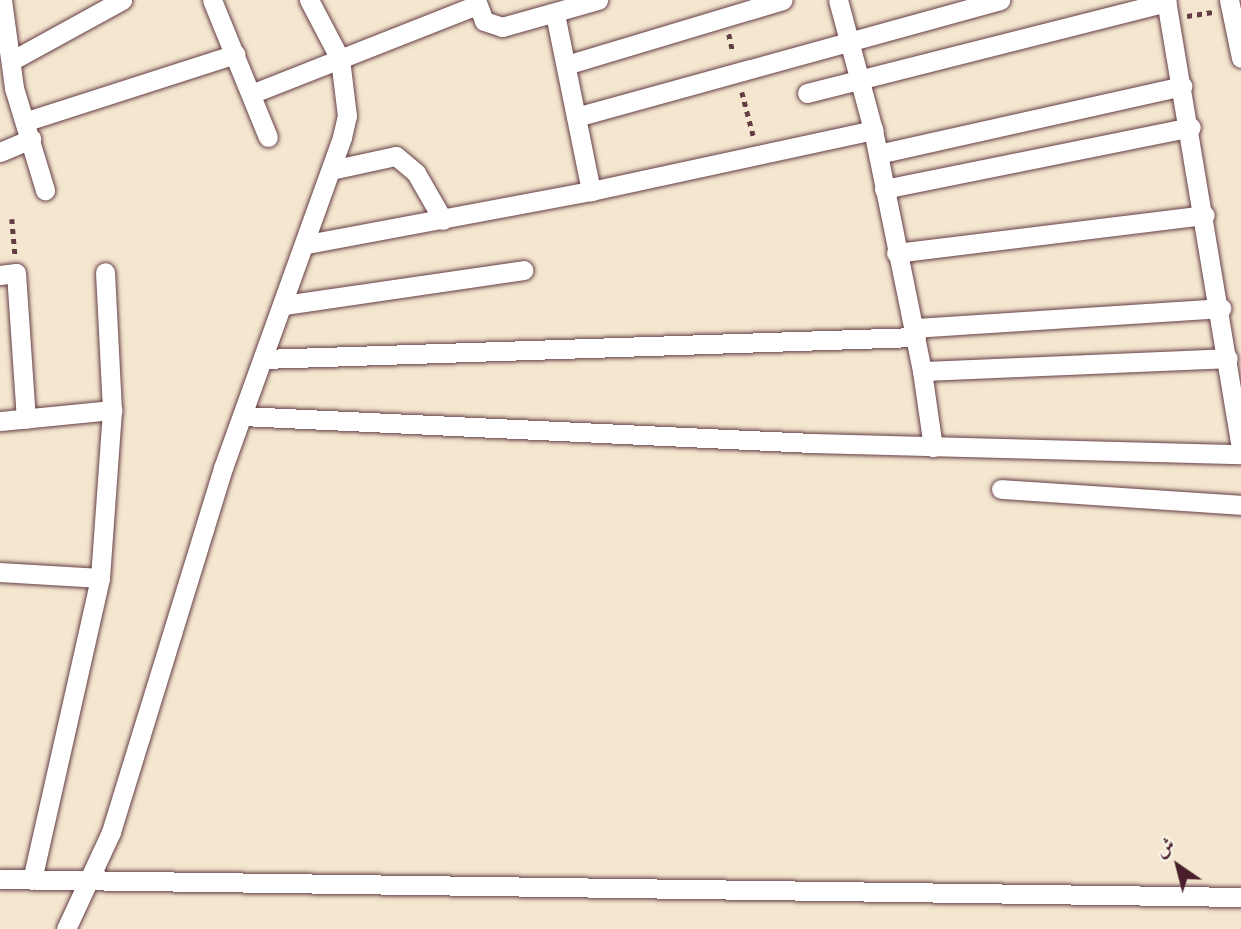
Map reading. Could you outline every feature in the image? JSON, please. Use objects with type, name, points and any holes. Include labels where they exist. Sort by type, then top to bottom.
[{"type":"street","points":[[2,0],[10,61],[7,89],[29,130],[45,190]]},
{"type":"street","points":[[10,61],[122,0]]},
{"type":"street","points":[[212,0],[268,137]]},
{"type":"street","points":[[66,929],[85,881],[111,832],[242,416],[307,244],[347,116],[340,59],[309,0]]},
{"type":"street","points":[[251,93],[477,3],[484,21],[495,27],[597,0]]},
{"type":"street","points":[[566,65],[782,0]]},
{"type":"street","points":[[838,0],[873,130],[896,253],[915,333],[933,447]]},
{"type":"street","points":[[576,117],[850,39],[1000,0]]},
{"type":"street","points":[[807,93],[1166,1],[1191,127],[1241,449]]},
{"type":"street","points":[[1226,5],[1241,58]]},
{"type":"street","points":[[555,13],[591,191]]},
{"type":"street","points":[[0,152],[29,130],[236,54]]},
{"type":"street","points":[[878,154],[1184,86]]},
{"type":"street","points":[[884,189],[1191,127]]},
{"type":"street","points":[[307,244],[591,191],[873,130]]},
{"type":"street","points":[[331,170],[397,156],[416,173],[443,220]]},
{"type":"street","points":[[896,253],[1205,215]]},
{"type":"street","points":[[284,305],[523,270]]},
{"type":"street","points":[[32,880],[100,578],[112,410],[106,272]]},
{"type":"street","points":[[8,274],[26,419]]},
{"type":"street","points":[[263,359],[915,333],[1221,308]]},
{"type":"street","points":[[922,371],[1228,358]]},
{"type":"street","points":[[0,421],[112,410]]},
{"type":"street","points":[[242,416],[933,447],[1241,454]]},
{"type":"street","points":[[1001,489],[1241,505]]},
{"type":"street","points":[[0,572],[100,578]]},
{"type":"street","points":[[0,879],[1241,897]]},
{"type":"path","points":[[1187,16],[1226,5]]},
{"type":"path","points":[[8,274],[12,219]]}]
